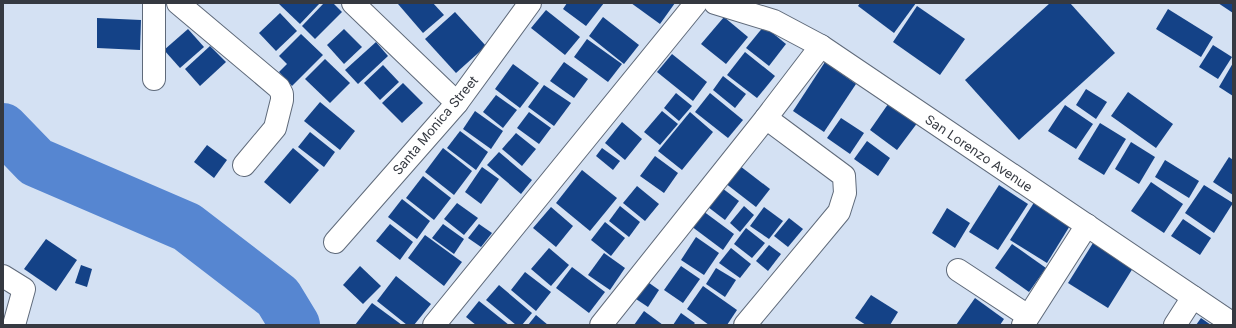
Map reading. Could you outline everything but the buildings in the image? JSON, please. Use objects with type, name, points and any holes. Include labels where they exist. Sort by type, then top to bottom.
[{"type":"street","points":[[154,3],[154,79]]},
{"type":"street","points":[[178,3],[279,88],[282,94],[282,100],[274,128],[244,165]]},
{"type":"street","points":[[353,3],[457,103]]},
{"type":"street","points":[[434,325],[696,3]]},
{"type":"street","name":"San Lorenzo Avenue","points":[[714,3],[774,21],[821,46],[1233,324]]},
{"type":"street","name":"Santa Monica Street","points":[[335,242],[457,103],[528,4]]},
{"type":"street","points":[[601,325],[766,118],[821,46]]},
{"type":"street","points":[[745,325],[839,212],[844,193],[844,176],[766,118]]},
{"type":"street","points":[[958,270],[1025,321],[1087,225]]},
{"type":"street","points":[[3,276],[24,289],[14,325]]},
{"type":"street","points":[[1175,325],[1193,297]]},
{"type":"waterway","points":[[3,128],[36,162],[187,227],[278,297],[295,325]]}]
